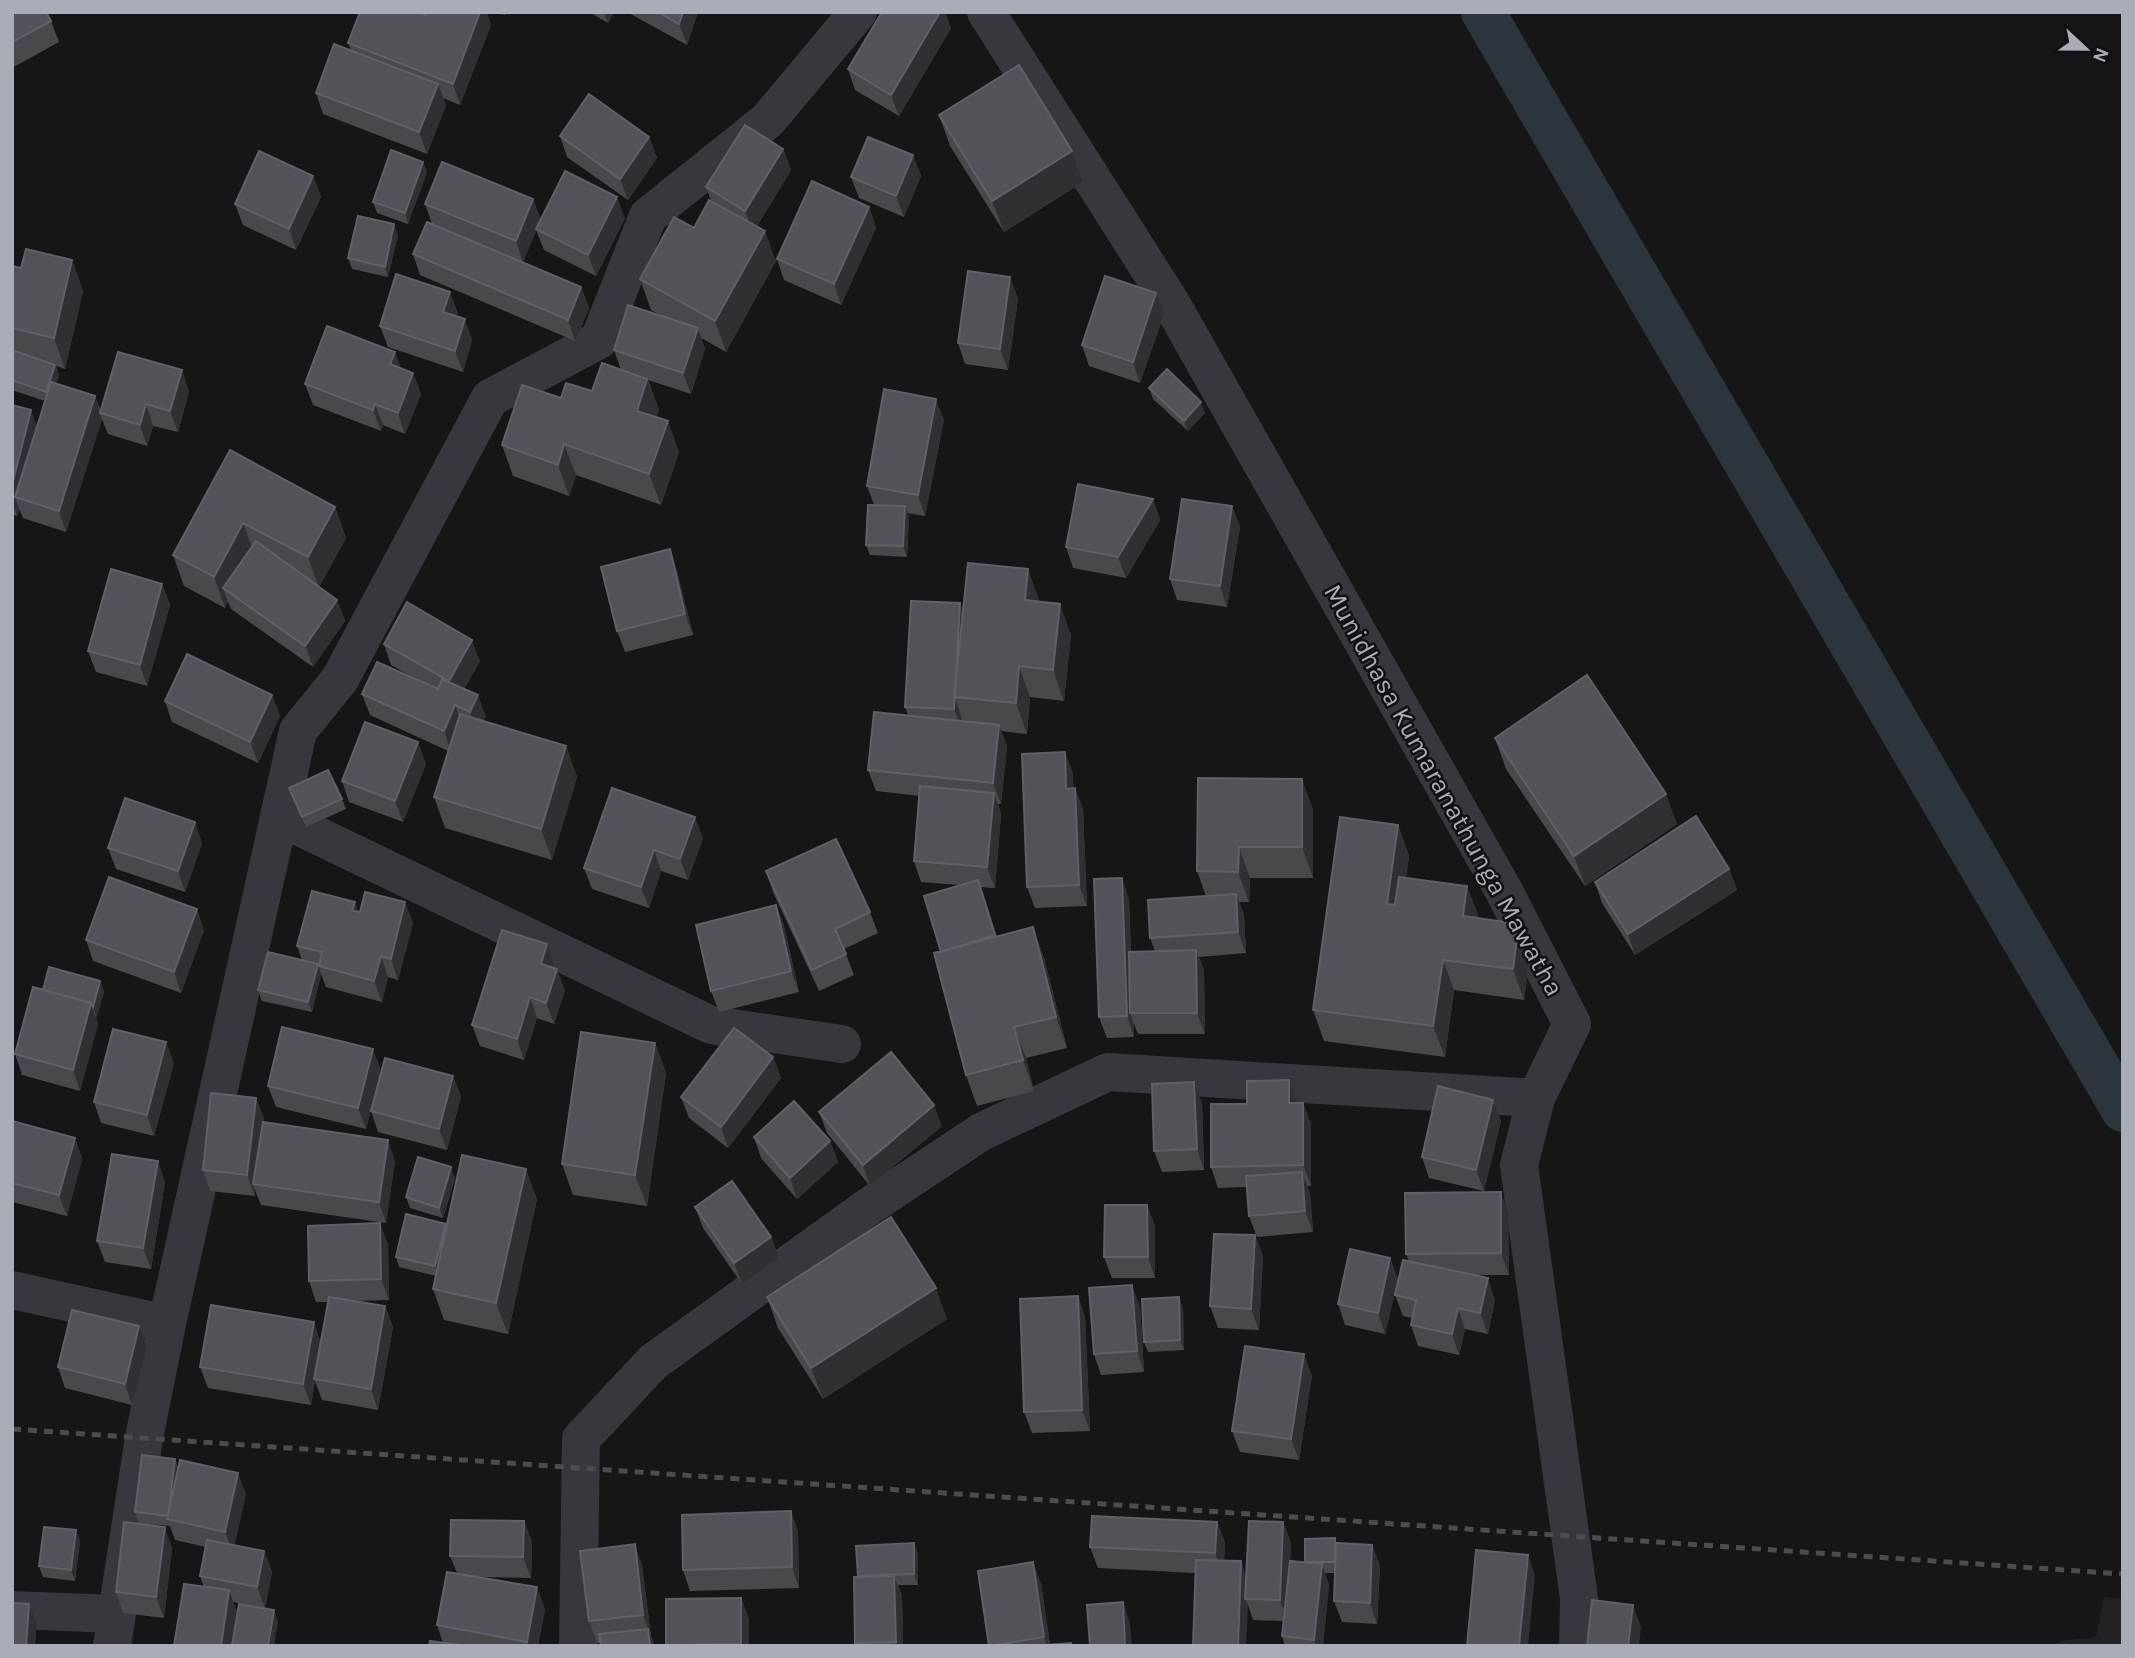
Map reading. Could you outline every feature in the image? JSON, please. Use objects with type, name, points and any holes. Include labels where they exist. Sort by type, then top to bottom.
[{"type":"street","points":[[12,1610],[114,1630],[144,1438],[167,1324],[298,731],[340,679],[490,398],[599,340],[648,216],[768,120],[858,12]]},
{"type":"street","name":"Munidhasa Kumaranathunga Mawatha","points":[[986,12],[1171,303],[1504,891],[1572,1024],[1536,1098],[1519,1165],[1579,1598],[1578,1646]]},
{"type":"street","points":[[279,817],[711,1025],[842,1044]]},
{"type":"street","points":[[578,1646],[581,1439],[653,1362],[868,1207],[981,1132],[1108,1072],[1536,1098]]},
{"type":"street","points":[[12,1290],[167,1324]]},
{"type":"shaded area","points":[[2104,1597],[2123,1599],[2123,1646],[2052,1646],[2061,1641],[2096,1637]]},
{"type":"building","points":[[12,12],[46,12],[51,21],[12,42]]},
{"type":"building","points":[[360,12],[420,12],[426,15],[427,12],[480,12],[453,84],[348,43]]},
{"type":"building","points":[[658,12],[683,12],[679,24]]},
{"type":"building","points":[[882,12],[940,12],[891,95],[848,69]]},
{"type":"building","points":[[334,44],[438,84],[419,132],[316,93]]},
{"type":"building","points":[[1019,65],[1072,151],[992,201],[939,115]]},
{"type":"building","points":[[589,94],[649,137],[620,179],[560,136]]},
{"type":"building","points":[[745,125],[783,149],[745,211],[706,187]]},
{"type":"building","points":[[868,137],[913,155],[896,196],[851,177]]},
{"type":"building","points":[[391,150],[423,162],[405,213],[373,202]]},
{"type":"building","points":[[259,151],[313,176],[289,229],[235,204]]},
{"type":"building","points":[[442,162],[533,199],[516,241],[425,204]]},
{"type":"building","points":[[565,171],[617,197],[588,255],[536,229]]},
{"type":"building","points":[[812,181],[869,207],[834,284],[777,259]]},
{"type":"building","points":[[709,200],[765,231],[715,321],[640,279],[674,217],[694,228]]},
{"type":"building","points":[[358,216],[394,224],[385,267],[348,258]]},
{"type":"building","points":[[427,222],[581,287],[568,320],[413,254]]},
{"type":"building","points":[[26,249],[72,260],[54,338],[12,328],[12,266],[21,268]]},
{"type":"building","points":[[968,271],[1010,277],[1000,349],[958,343]]},
{"type":"building","points":[[396,274],[450,292],[443,312],[465,319],[455,351],[380,326]]},
{"type":"building","points":[[1105,276],[1156,293],[1133,362],[1082,345]]},
{"type":"building","points":[[628,305],[698,328],[683,373],[614,350]]},
{"type":"building","points":[[327,326],[395,352],[390,364],[413,373],[398,413],[375,404],[373,410],[305,384]]},
{"type":"building","points":[[15,351],[55,365],[46,392],[12,380],[12,357]]},
{"type":"building","points":[[118,352],[182,370],[170,411],[146,404],[140,425],[100,413]]},
{"type":"building","points":[[602,363],[647,379],[637,411],[668,421],[649,474],[564,444],[558,465],[502,445],[522,385],[561,398],[566,383],[592,391]]},
{"type":"building","points":[[1167,369],[1201,402],[1184,421],[1149,388]]},
{"type":"building","points":[[51,382],[95,396],[59,511],[15,497]]},
{"type":"building","points":[[884,389],[936,399],[918,495],[867,486]]},
{"type":"building","points":[[12,405],[31,410],[12,485]]},
{"type":"building","points":[[230,450],[335,507],[308,557],[243,523],[214,577],[173,555]]},
{"type":"building","points":[[1078,484],[1153,499],[1118,557],[1066,547]]},
{"type":"building","points":[[1182,499],[1232,506],[1220,586],[1170,579]]},
{"type":"building","points":[[868,505],[905,506],[903,546],[866,545]]},
{"type":"building","points":[[256,541],[337,600],[305,646],[223,588]]},
{"type":"building","points":[[670,549],[685,614],[617,631],[601,567]]},
{"type":"building","points":[[968,563],[1028,569],[1025,600],[1060,604],[1053,670],[1019,666],[1016,703],[954,697]]},
{"type":"building","points":[[111,569],[162,584],[140,665],[88,651]]},
{"type":"building","points":[[911,601],[960,603],[954,709],[905,707]]},
{"type":"building","points":[[407,602],[472,640],[449,681],[384,644]]},
{"type":"building","points":[[187,654],[272,695],[250,742],[165,701]]},
{"type":"building","points":[[377,662],[438,689],[442,679],[478,695],[470,712],[455,705],[444,731],[362,694]]},
{"type":"building","points":[[1587,675],[1666,794],[1574,856],[1495,738]]},
{"type":"building","points":[[874,712],[999,725],[993,783],[868,770]]},
{"type":"building","points":[[460,714],[566,746],[541,829],[434,797]]},
{"type":"building","points":[[365,722],[418,742],[395,801],[342,781]]},
{"type":"building","points":[[1065,752],[1066,789],[1075,788],[1079,885],[1027,887],[1022,754]]},
{"type":"building","points":[[328,770],[342,799],[302,817],[289,788]]},
{"type":"building","points":[[1198,778],[1302,779],[1302,847],[1239,847],[1238,872],[1197,871]]},
{"type":"building","points":[[920,786],[994,793],[987,867],[914,861]]},
{"type":"building","points":[[612,788],[695,817],[680,859],[654,850],[641,887],[584,868]]},
{"type":"building","points":[[125,798],[195,822],[178,871],[108,848]]},
{"type":"building","points":[[1696,816],[1729,869],[1628,934],[1595,882]]},
{"type":"building","points":[[1340,817],[1398,825],[1387,904],[1395,905],[1399,877],[1467,886],[1463,916],[1519,924],[1513,969],[1443,960],[1433,1026],[1313,1010]]},
{"type":"building","points":[[836,839],[870,912],[835,929],[846,954],[812,970],[766,871]]},
{"type":"building","points":[[109,877],[197,909],[174,972],[86,940]]},
{"type":"building","points":[[1122,878],[1127,1016],[1099,1017],[1094,879]]},
{"type":"building","points":[[978,880],[995,935],[941,952],[924,896]]},
{"type":"building","points":[[312,891],[355,902],[352,911],[360,912],[365,892],[405,902],[391,959],[381,956],[374,981],[319,966],[322,952],[297,946]]},
{"type":"building","points":[[1236,894],[1238,932],[1150,938],[1148,900]]},
{"type":"building","points":[[776,905],[791,971],[711,991],[696,925]]},
{"type":"building","points":[[1033,927],[1056,1017],[1014,1027],[1023,1060],[966,1075],[934,953]]},
{"type":"building","points":[[502,930],[547,944],[541,964],[557,969],[546,1003],[530,997],[517,1039],[472,1025]]},
{"type":"building","points":[[1196,950],[1197,1013],[1130,1013],[1129,952]]},
{"type":"building","points":[[268,952],[318,964],[308,1002],[258,990]]},
{"type":"building","points":[[49,967],[100,981],[93,1007],[91,1003],[43,990]]},
{"type":"building","points":[[33,987],[91,1003],[73,1070],[15,1054]]},
{"type":"building","points":[[282,1027],[373,1049],[358,1108],[268,1086]]},
{"type":"building","points":[[734,1028],[773,1057],[721,1127],[681,1097]]},
{"type":"building","points":[[113,1029],[166,1042],[147,1115],[94,1102]]},
{"type":"building","points":[[581,1032],[655,1043],[635,1175],[562,1164]]},
{"type":"building","points":[[891,1052],[934,1105],[863,1165],[819,1112]]},
{"type":"building","points":[[385,1058],[453,1076],[439,1129],[371,1111]]},
{"type":"building","points":[[1289,1080],[1289,1103],[1303,1103],[1303,1165],[1211,1167],[1211,1104],[1247,1104],[1247,1081]]},
{"type":"building","points":[[1194,1082],[1197,1149],[1154,1151],[1152,1084]]},
{"type":"building","points":[[1438,1086],[1493,1100],[1476,1170],[1422,1157]]},
{"type":"building","points":[[211,1093],[256,1098],[247,1175],[203,1170]]},
{"type":"building","points":[[794,1101],[830,1141],[790,1178],[754,1137]]},
{"type":"building","points":[[12,1121],[75,1138],[59,1195],[12,1183]]},
{"type":"building","points":[[263,1122],[388,1140],[379,1202],[253,1184]]},
{"type":"building","points":[[112,1154],[158,1161],[143,1248],[97,1241]]},
{"type":"building","points":[[462,1155],[526,1169],[496,1303],[433,1289]]},
{"type":"building","points":[[418,1157],[451,1167],[439,1208],[406,1197]]},
{"type":"building","points":[[1302,1172],[1305,1211],[1249,1216],[1246,1176]]},
{"type":"building","points":[[732,1181],[771,1237],[734,1263],[695,1207]]},
{"type":"building","points":[[1501,1192],[1501,1253],[1406,1254],[1405,1193]]},
{"type":"building","points":[[1105,1205],[1147,1205],[1148,1257],[1104,1257]]},
{"type":"building","points":[[406,1214],[446,1224],[435,1266],[396,1257]]},
{"type":"building","points":[[891,1217],[936,1288],[811,1368],[767,1297]]},
{"type":"building","points":[[380,1223],[381,1279],[309,1281],[308,1226]]},
{"type":"building","points":[[1214,1234],[1255,1235],[1251,1309],[1210,1306]]},
{"type":"building","points":[[1350,1249],[1390,1258],[1378,1313],[1338,1304]]},
{"type":"building","points":[[1403,1260],[1488,1278],[1480,1313],[1458,1308],[1452,1334],[1411,1325],[1416,1300],[1395,1295]]},
{"type":"building","points":[[1132,1285],[1137,1351],[1094,1354],[1089,1288]]},
{"type":"building","points":[[1078,1296],[1082,1410],[1024,1412],[1020,1299]]},
{"type":"building","points":[[329,1297],[385,1306],[371,1389],[314,1379]]},
{"type":"building","points":[[1179,1297],[1180,1340],[1144,1342],[1142,1299]]},
{"type":"building","points":[[211,1305],[314,1322],[303,1384],[200,1367]]},
{"type":"building","points":[[72,1310],[139,1326],[125,1384],[58,1367]]},
{"type":"building","points":[[1245,1346],[1304,1354],[1291,1439],[1232,1431]]},
{"type":"building","points":[[142,1455],[175,1459],[168,1516],[135,1512]]},
{"type":"building","points":[[180,1460],[238,1473],[225,1532],[167,1519]]},
{"type":"building","points":[[791,1511],[792,1567],[683,1570],[682,1515]]},
{"type":"building","points":[[1092,1516],[1217,1522],[1215,1553],[1090,1547]]},
{"type":"building","points":[[451,1520],[524,1521],[523,1557],[450,1556]]},
{"type":"building","points":[[1249,1521],[1283,1522],[1280,1600],[1245,1599]]},
{"type":"building","points":[[124,1522],[165,1527],[156,1597],[116,1592]]},
{"type":"building","points":[[44,1527],[76,1530],[71,1570],[39,1566]]},
{"type":"building","points":[[1335,1538],[1335,1562],[1305,1562],[1305,1539]]},
{"type":"building","points":[[207,1540],[264,1551],[257,1587],[200,1576]]},
{"type":"building","points":[[914,1543],[914,1574],[858,1576],[856,1546]]},
{"type":"building","points":[[1336,1543],[1372,1545],[1370,1603],[1334,1601]]},
{"type":"building","points":[[635,1544],[643,1615],[589,1621],[580,1551]]},
{"type":"building","points":[[1476,1550],[1528,1555],[1519,1646],[1467,1646]]},
{"type":"building","points":[[1196,1560],[1241,1561],[1238,1646],[1193,1646]]},
{"type":"building","points":[[1290,1561],[1322,1564],[1314,1640],[1282,1636]]},
{"type":"building","points":[[1033,1562],[1044,1637],[989,1646],[978,1571]]},
{"type":"building","points":[[447,1572],[537,1587],[527,1642],[437,1625]]},
{"type":"building","points":[[894,1576],[896,1642],[855,1643],[854,1577]]},
{"type":"building","points":[[184,1584],[229,1590],[221,1646],[174,1646]]},
{"type":"building","points":[[741,1598],[741,1644],[666,1645],[666,1599]]},
{"type":"building","points":[[1592,1600],[1633,1605],[1628,1646],[1587,1646]]},
{"type":"building","points":[[1123,1602],[1125,1646],[1090,1646],[1087,1605]]},
{"type":"building","points":[[12,1603],[29,1604],[26,1646],[12,1646]]},
{"type":"building","points":[[239,1604],[274,1610],[268,1646],[232,1646]]},
{"type":"building","points":[[648,1629],[650,1646],[601,1646],[599,1634]]},
{"type":"building","points":[[430,1641],[468,1646],[429,1646]]},
{"type":"building","points":[[1071,1643],[1071,1646],[1033,1646]]},
{"type":"waterway","points":[[1483,12],[2123,1110]]},
{"type":"railway","points":[[12,1429],[2123,1574]]}]
